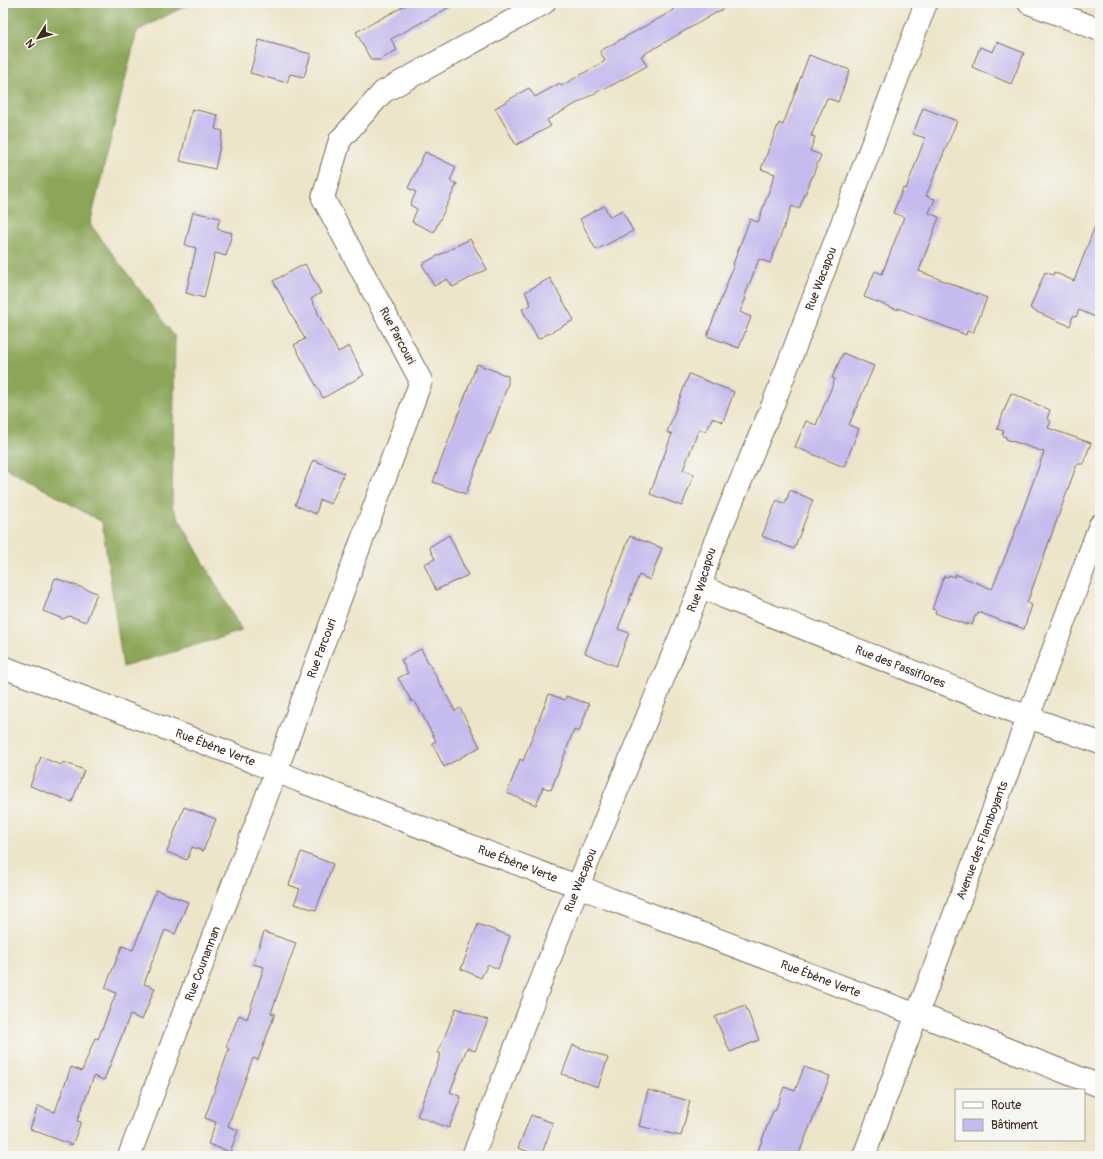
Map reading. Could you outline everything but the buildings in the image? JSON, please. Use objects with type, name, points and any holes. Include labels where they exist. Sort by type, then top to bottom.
[{"type":"street","name":"Rue Parcouri","points":[[276,770],[421,381],[323,198],[340,140],[383,92],[544,3]]},
{"type":"street","name":"Rue Wacapou","points":[[473,1156],[578,886],[701,586],[709,556],[772,407],[926,3]]},
{"type":"street","points":[[1030,3],[1100,30]]},
{"type":"street","name":"Avenue des Flamboyants","points":[[864,1156],[1100,525]]},
{"type":"street","name":"Rue des Passiflores","points":[[701,586],[724,597],[1028,717],[1100,743]]},
{"type":"street","name":"Rue Ébène Verte","points":[[3,668],[276,770],[547,876],[578,886],[931,1019],[1100,1086]]},
{"type":"street","name":"Rue Counannan","points":[[129,1156],[276,770]]},
{"type":"green space","points":[[3,3],[191,3],[137,31],[90,224],[175,337],[172,506],[242,631],[123,667],[102,522],[3,466]]}]
